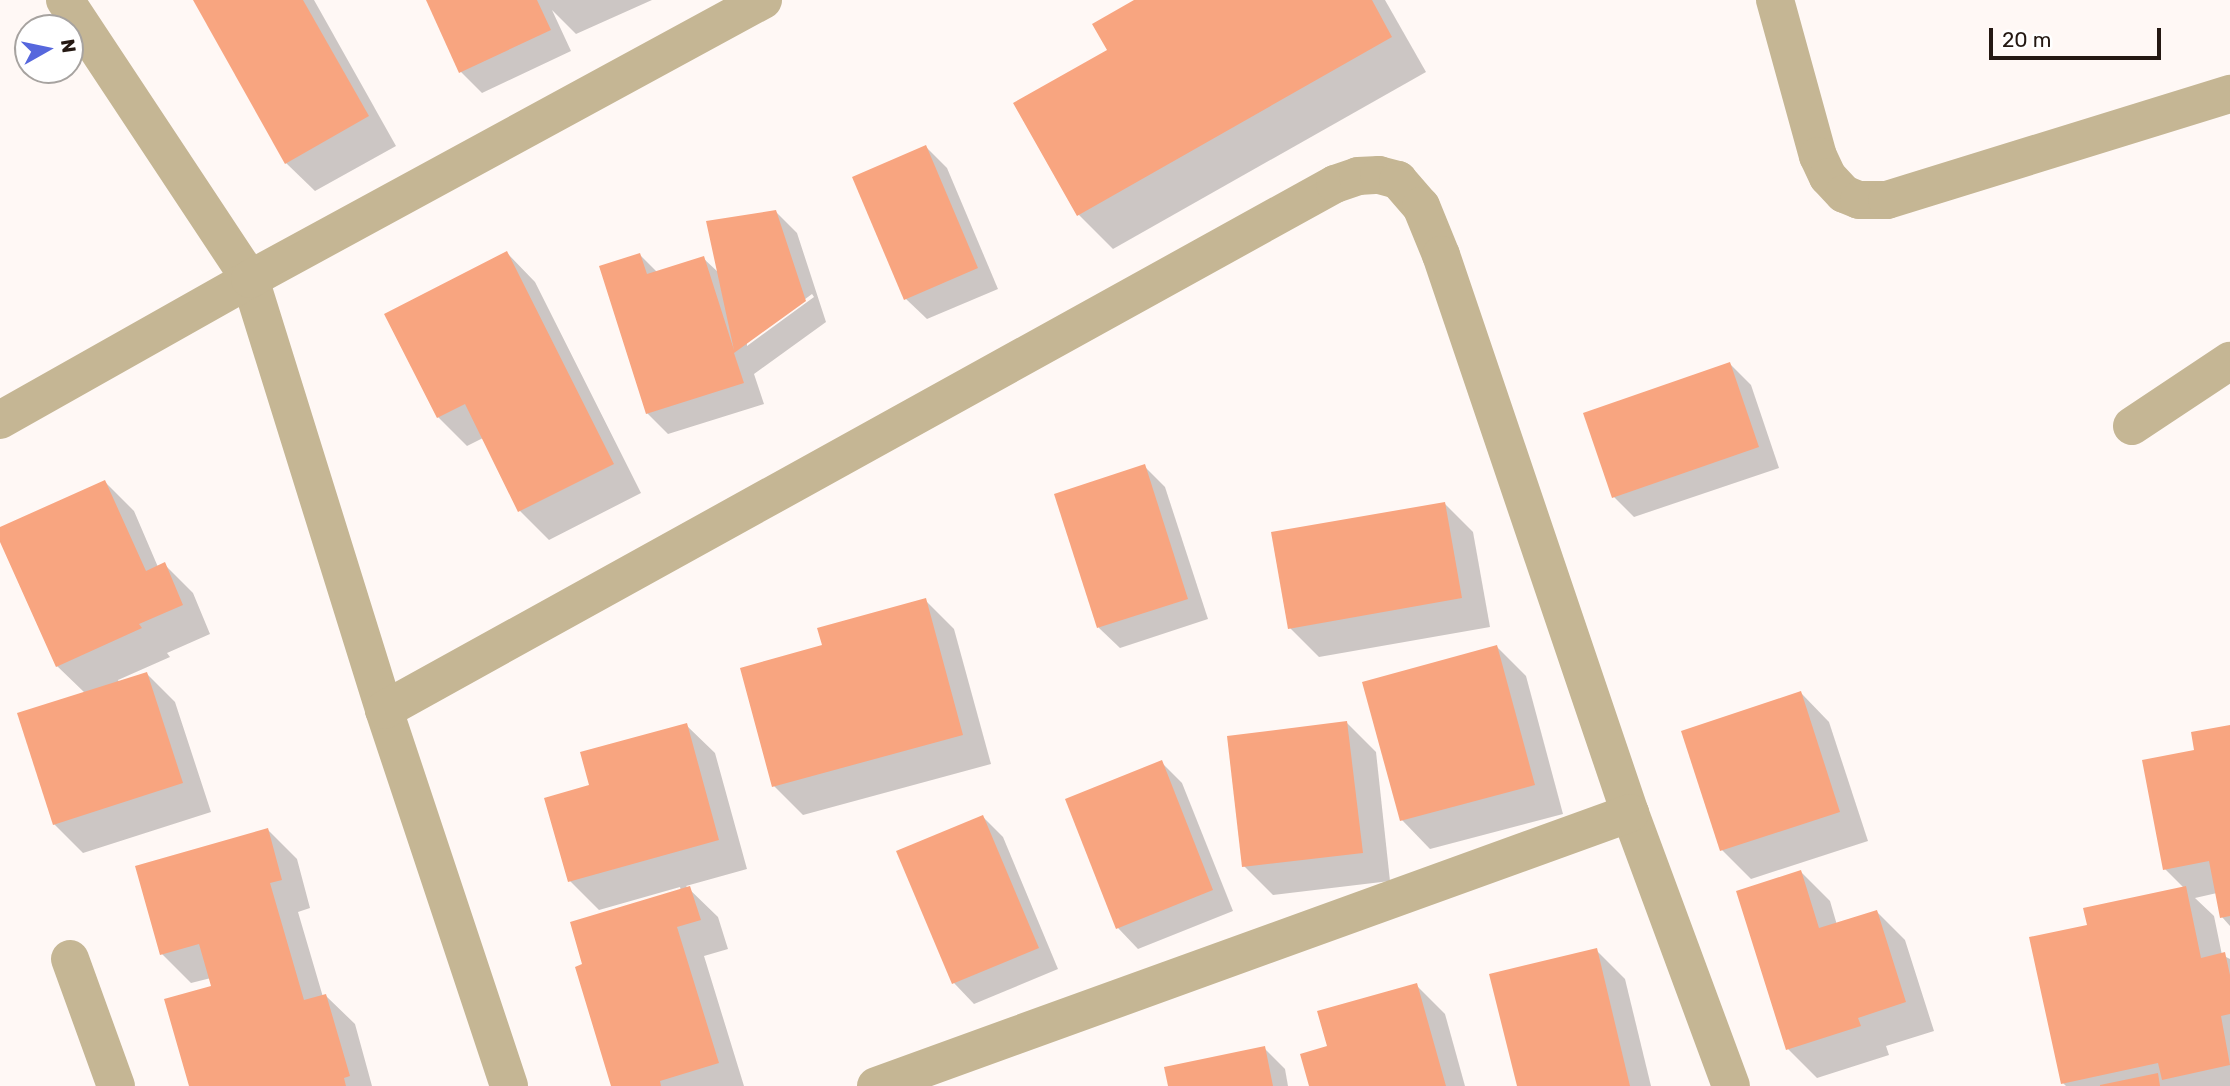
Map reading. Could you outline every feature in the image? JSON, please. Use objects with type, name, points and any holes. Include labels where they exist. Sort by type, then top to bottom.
[{"type":"street","points":[[65,0],[250,279],[384,710],[509,1086]]},
{"type":"street","points":[[0,420],[250,279],[763,0]]},
{"type":"street","points":[[1774,0],[1818,156],[1828,177],[1844,194],[1859,200],[1887,200],[2230,94]]},
{"type":"street","points":[[384,710],[1335,184],[1358,176],[1379,174],[1398,180],[1421,206],[1426,218],[1630,813],[1731,1086]]},
{"type":"street","points":[[2132,426],[2230,361]]},
{"type":"street","points":[[876,1086],[1630,813]]},
{"type":"street","points":[[70,959],[116,1086]]},
{"type":"building","points":[[193,0],[303,0],[369,116],[285,164]]},
{"type":"building","points":[[426,0],[537,0],[551,30],[459,73]]},
{"type":"building","points":[[1134,0],[1372,0],[1392,37],[1077,216],[1013,103],[1107,50],[1092,24]]},
{"type":"building","points":[[926,145],[978,268],[904,300],[852,177]]},
{"type":"building","points":[[776,210],[806,301],[734,353],[744,383],[646,414],[599,266],[640,253],[647,274],[704,256],[734,350],[706,221]]},
{"type":"building","points":[[507,251],[614,464],[518,512],[465,404],[437,418],[384,314]]},
{"type":"building","points":[[1730,362],[1759,447],[1612,498],[1583,413]]},
{"type":"building","points":[[1145,464],[1188,599],[1097,628],[1054,494]]},
{"type":"building","points":[[105,480],[146,571],[165,562],[183,605],[139,624],[142,628],[56,667],[0,542],[0,527]]},
{"type":"building","points":[[1445,502],[1462,598],[1288,629],[1271,532]]},
{"type":"building","points":[[926,598],[963,735],[772,787],[740,668],[822,645],[817,628]]},
{"type":"building","points":[[1497,645],[1535,785],[1400,821],[1362,682]]},
{"type":"building","points":[[147,672],[183,783],[53,825],[17,713]]},
{"type":"building","points":[[1801,691],[1840,812],[1720,851],[1681,731]]},
{"type":"building","points":[[1347,721],[1363,853],[1242,867],[1227,736]]},
{"type":"building","points":[[687,723],[719,840],[568,882],[544,798],[589,785],[580,752]]},
{"type":"building","points":[[2230,725],[2230,916],[2220,918],[2209,861],[2163,870],[2142,760],[2194,750],[2191,732]]},
{"type":"building","points":[[1162,760],[1213,890],[1116,929],[1065,799]]},
{"type":"building","points":[[983,815],[1039,948],[952,984],[896,851]]},
{"type":"building","points":[[268,828],[282,880],[270,883],[304,1000],[326,994],[350,1076],[344,1078],[346,1086],[189,1086],[164,999],[211,986],[199,944],[160,955],[135,866]]},
{"type":"building","points":[[1801,870],[1819,928],[1877,910],[1906,1002],[1858,1018],[1861,1026],[1786,1050],[1736,891]]},
{"type":"building","points":[[690,886],[701,920],[677,927],[719,1063],[660,1081],[661,1086],[611,1086],[575,967],[582,964],[570,922]]},
{"type":"building","points":[[2186,886],[2201,958],[2225,952],[2230,975],[2230,1014],[2221,1016],[2230,1065],[2162,1080],[2158,1063],[2061,1084],[2029,937],[2087,925],[2083,908]]},
{"type":"building","points":[[1597,948],[1630,1086],[1517,1086],[1489,974]]},
{"type":"building","points":[[1417,983],[1446,1086],[1309,1086],[1300,1054],[1327,1046],[1317,1011]]},
{"type":"building","points":[[1265,1046],[1273,1086],[1168,1086],[1164,1067]]},
{"type":"building","points":[[2158,1073],[2160,1086],[2100,1086],[2100,1085]]}]
